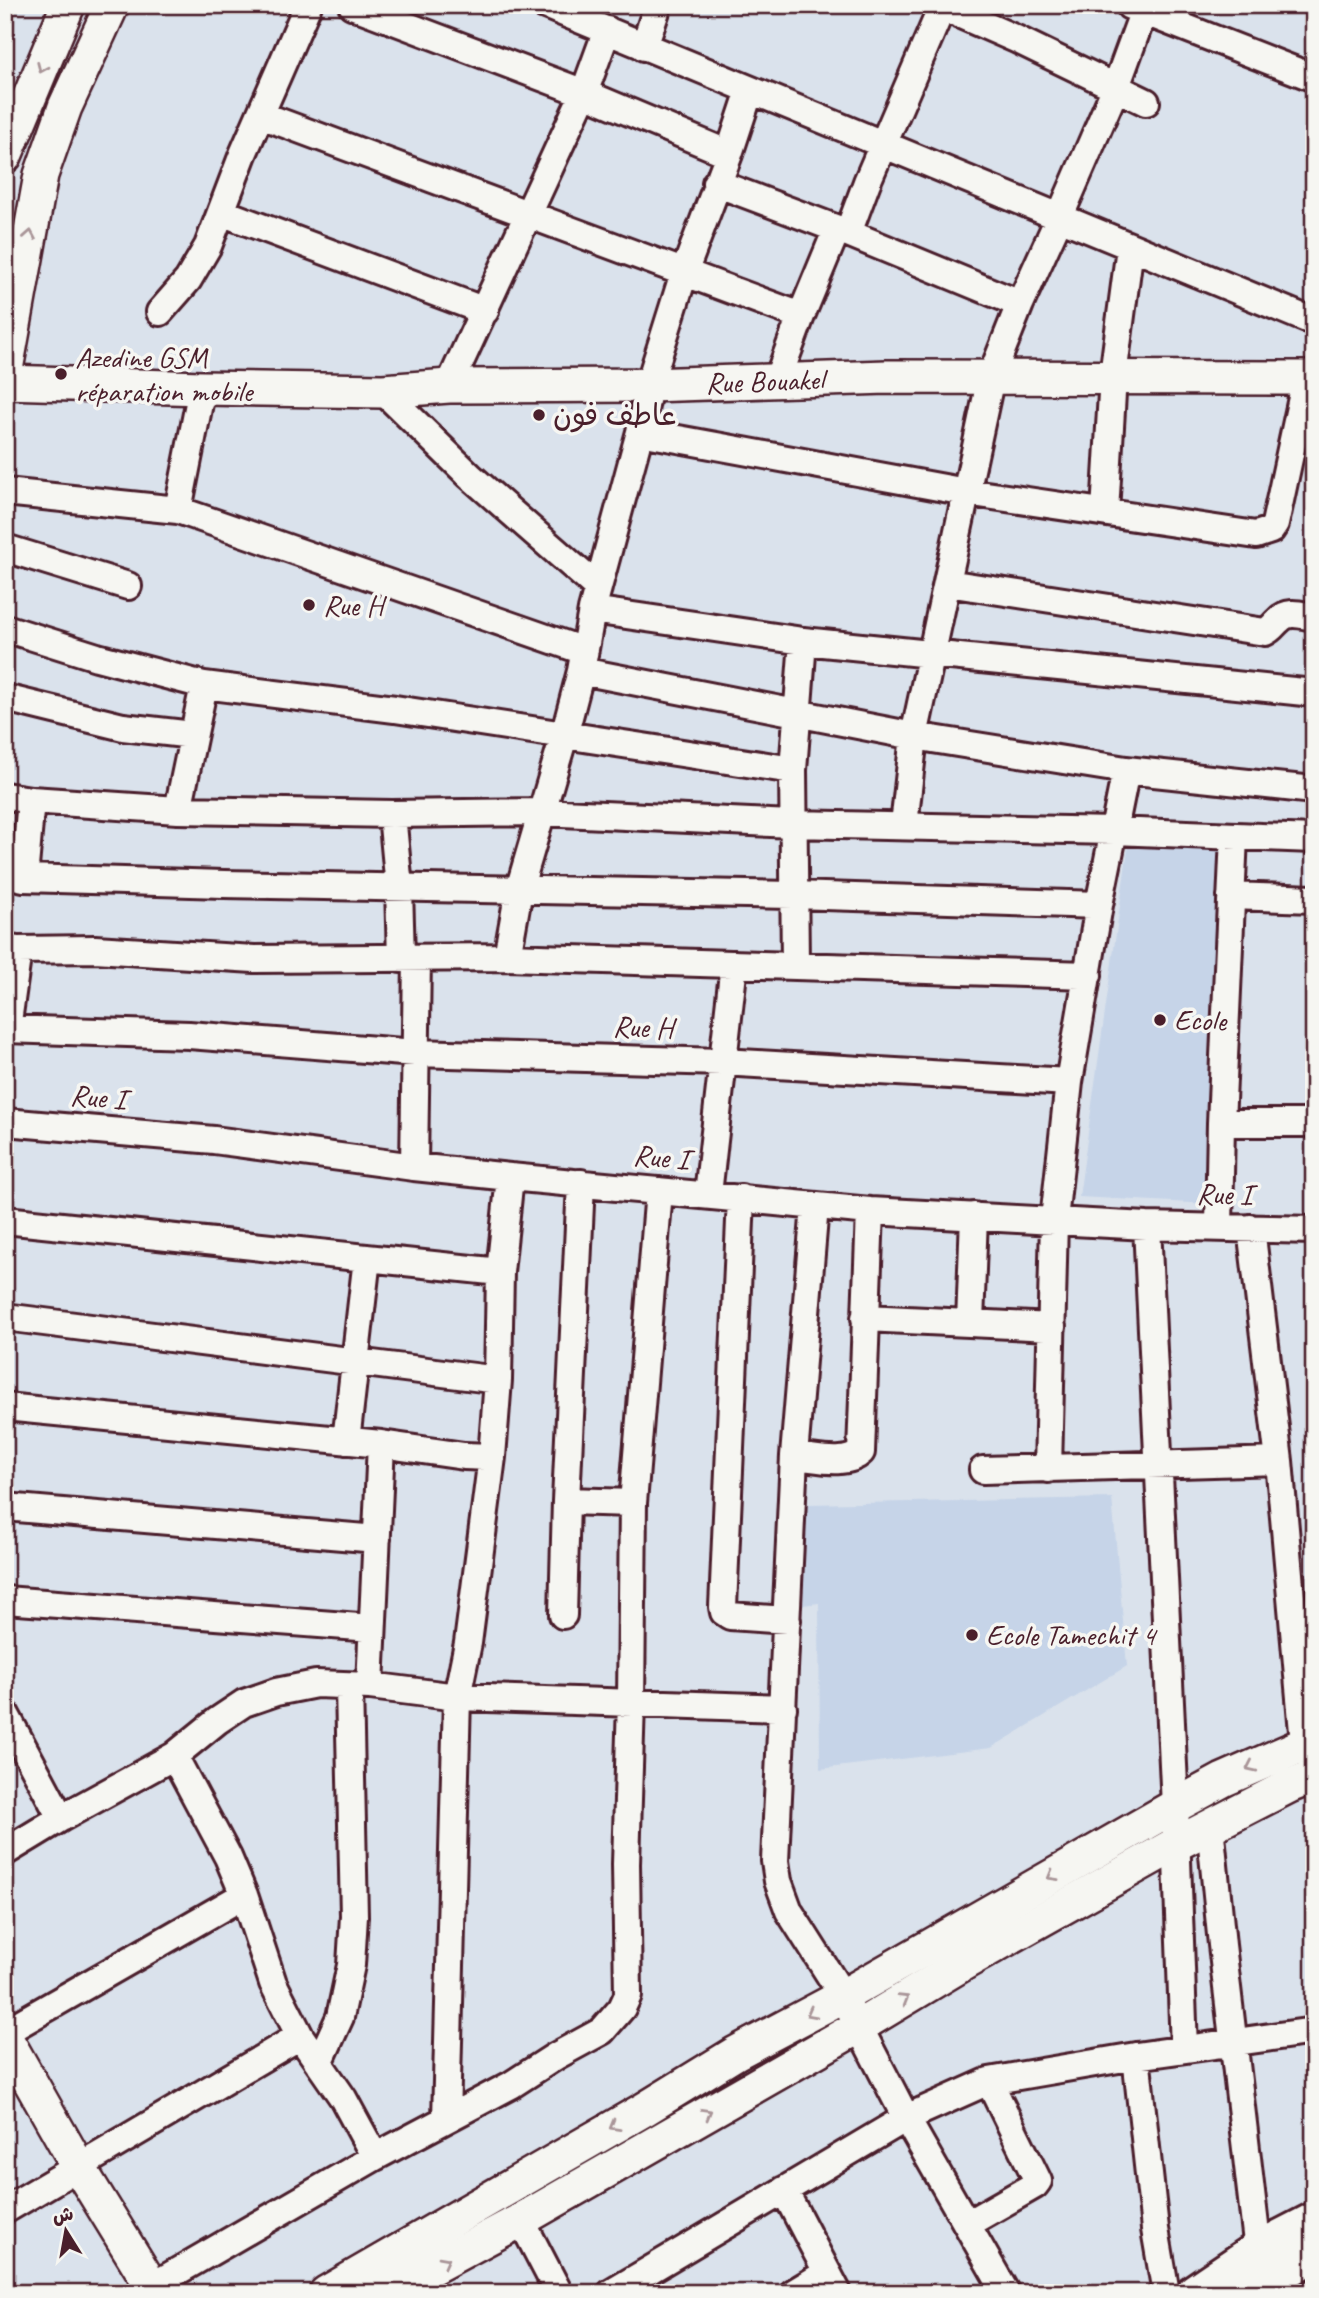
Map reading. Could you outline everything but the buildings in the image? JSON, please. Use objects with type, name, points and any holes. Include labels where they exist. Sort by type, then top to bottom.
[{"type":"highway","points":[[1196,2293],[1258,2251],[1314,2222]]},
{"type":"highway","points":[[1246,2293],[1314,2251]]},
{"type":"main road","points":[[6,152],[68,5]]},
{"type":"main road","points":[[5,375],[41,175],[65,107],[112,5]]},
{"type":"main road","name":"Rue Bouakel","points":[[5,382],[383,391],[449,386],[649,385],[887,377],[1310,379]]},
{"type":"main road","points":[[326,2293],[645,2109],[736,2053],[843,1996],[1175,1806],[1223,1780],[1309,1741]]},
{"type":"main road","points":[[385,2293],[521,2220],[1176,1843],[1314,1776]]},
{"type":"main road","points":[[5,2035],[150,2290]]},
{"type":"street","points":[[160,312],[188,280],[208,246],[308,5]]},
{"type":"street","points":[[352,5],[584,93],[729,154]]},
{"type":"street","points":[[545,5],[1130,247],[1312,318]]},
{"type":"street","points":[[644,47],[658,5]]},
{"type":"street","points":[[777,381],[801,316],[883,145],[941,6],[1016,38],[1146,102]]},
{"type":"street","points":[[904,825],[914,736],[992,377],[1020,304],[1116,87],[1135,9],[1314,78]]},
{"type":"street","points":[[449,386],[584,93],[607,30]]},
{"type":"street","points":[[507,957],[519,890],[564,736],[595,599],[640,432],[649,385],[684,273],[750,90]]},
{"type":"street","points":[[261,115],[801,316]]},
{"type":"street","points":[[6,152],[41,175]]},
{"type":"street","points":[[716,183],[1020,304]]},
{"type":"street","points":[[221,212],[485,311]]},
{"type":"street","points":[[1105,512],[1113,376],[1130,247]]},
{"type":"street","points":[[640,432],[966,492],[1256,535],[1271,530],[1275,524],[1310,379]]},
{"type":"street","points":[[178,510],[202,388]]},
{"type":"street","points":[[383,391],[595,599],[803,641],[1314,693]]},
{"type":"street","points":[[5,492],[178,510],[582,661],[797,712],[914,736],[1126,770],[1314,790]]},
{"type":"street","points":[[5,548],[128,586]]},
{"type":"street","points":[[947,583],[1265,632],[1288,614],[1314,617]]},
{"type":"street","points":[[5,628],[97,657],[204,685],[396,709],[793,770]]},
{"type":"street","points":[[795,964],[793,770],[803,641]]},
{"type":"street","points":[[178,810],[204,685]]},
{"type":"street","points":[[5,698],[123,727],[193,735]]},
{"type":"street","points":[[1048,1469],[1054,1220],[1069,1082],[1099,905],[1126,770]]},
{"type":"street","points":[[5,796],[178,810],[392,814],[541,813],[792,824],[1114,831],[1314,839]]},
{"type":"street","points":[[31,800],[14,876],[1099,905]]},
{"type":"street","points":[[392,814],[409,958],[415,1053],[414,1167]]},
{"type":"street","points":[[1219,1227],[1234,836]]},
{"type":"street","points":[[1231,897],[1314,900]]},
{"type":"street","points":[[6,1029],[12,949],[95,949],[254,959],[507,957],[1088,975]]},
{"type":"street","points":[[708,1194],[734,964]]},
{"type":"street","name":"Rue H","points":[[6,1029],[188,1035],[415,1053],[722,1062],[1069,1082]]},
{"type":"street","name":"Rue I","points":[[5,1122],[214,1140],[414,1167],[870,1211],[1147,1226],[1314,1230]]},
{"type":"street","points":[[1221,1123],[1314,1123]]},
{"type":"street","points":[[446,2119],[457,1697],[468,1643],[492,1457],[498,1380],[500,1272],[510,1177]]},
{"type":"street","points":[[563,1615],[581,1183]]},
{"type":"street","points":[[150,2290],[375,2157],[511,2085],[602,2031],[622,2008],[628,1995],[626,1864],[633,1503],[659,1191]]},
{"type":"street","points":[[741,1198],[723,1607],[724,1612],[730,1616],[787,1619]]},
{"type":"street","points":[[814,1206],[794,1455],[775,1861],[778,1881],[789,1911],[843,1996],[906,2118],[1006,2293]]},
{"type":"street","points":[[794,1455],[846,1460],[861,1452],[870,1211]]},
{"type":"street","points":[[970,1323],[974,1216]]},
{"type":"street","points":[[5,1220],[500,1272]]},
{"type":"street","points":[[1147,1226],[1184,2049]]},
{"type":"street","points":[[1251,1228],[1309,1741]]},
{"type":"street","points":[[346,1441],[367,1258]]},
{"type":"street","points":[[5,1317],[498,1380]]},
{"type":"street","points":[[866,1318],[1052,1327]]},
{"type":"street","points":[[5,1407],[492,1457]]},
{"type":"street","points":[[319,2063],[340,2017],[351,1965],[360,1686],[372,1628],[381,1444]]},
{"type":"street","points":[[983,1470],[1279,1461]]},
{"type":"street","points":[[566,1501],[633,1503]]},
{"type":"street","points":[[5,1507],[377,1539]]},
{"type":"street","points":[[5,1600],[372,1628]]},
{"type":"street","points":[[5,1852],[174,1756],[244,1703],[276,1692],[316,1684],[457,1697],[783,1708]]},
{"type":"street","points":[[5,1713],[61,1818]]},
{"type":"street","points":[[174,1756],[228,1857],[244,1895],[273,1983],[300,2036],[343,2098],[375,2157]]},
{"type":"street","points":[[1210,1825],[1258,2251]]},
{"type":"street","points":[[5,2035],[244,1895]]},
{"type":"street","points":[[611,2293],[906,2118],[989,2081],[1136,2056],[1314,2031]]},
{"type":"street","points":[[5,2210],[300,2036]]},
{"type":"street","points":[[1136,2056],[1155,2230],[1166,2293]]},
{"type":"street","points":[[967,2224],[1035,2186],[1038,2181],[989,2081]]},
{"type":"street","points":[[784,2190],[832,2283],[793,2293]]},
{"type":"street","points":[[521,2220],[559,2293]]},
{"type":"shaded area","name":"Ecole","points":[[1130,834],[1223,843],[1210,1204],[1079,1197]]},
{"type":"shaded area","name":"Ecole Tamechit 4","points":[[1112,1498],[1127,1666],[991,1748],[820,1769],[819,1603],[803,1605],[807,1504]]},
{"type":"place","name":"Azedine GSM réparation mobile","points":[[61,374]]},
{"type":"place","name":"عاطف فون","points":[[539,415]]},
{"type":"place","name":"Rue H","points":[[309,605]]},
{"type":"place","name":"Ecole","points":[[1160,1020]]},
{"type":"place","name":"Ecole Tamechit 4","points":[[972,1635]]}]
